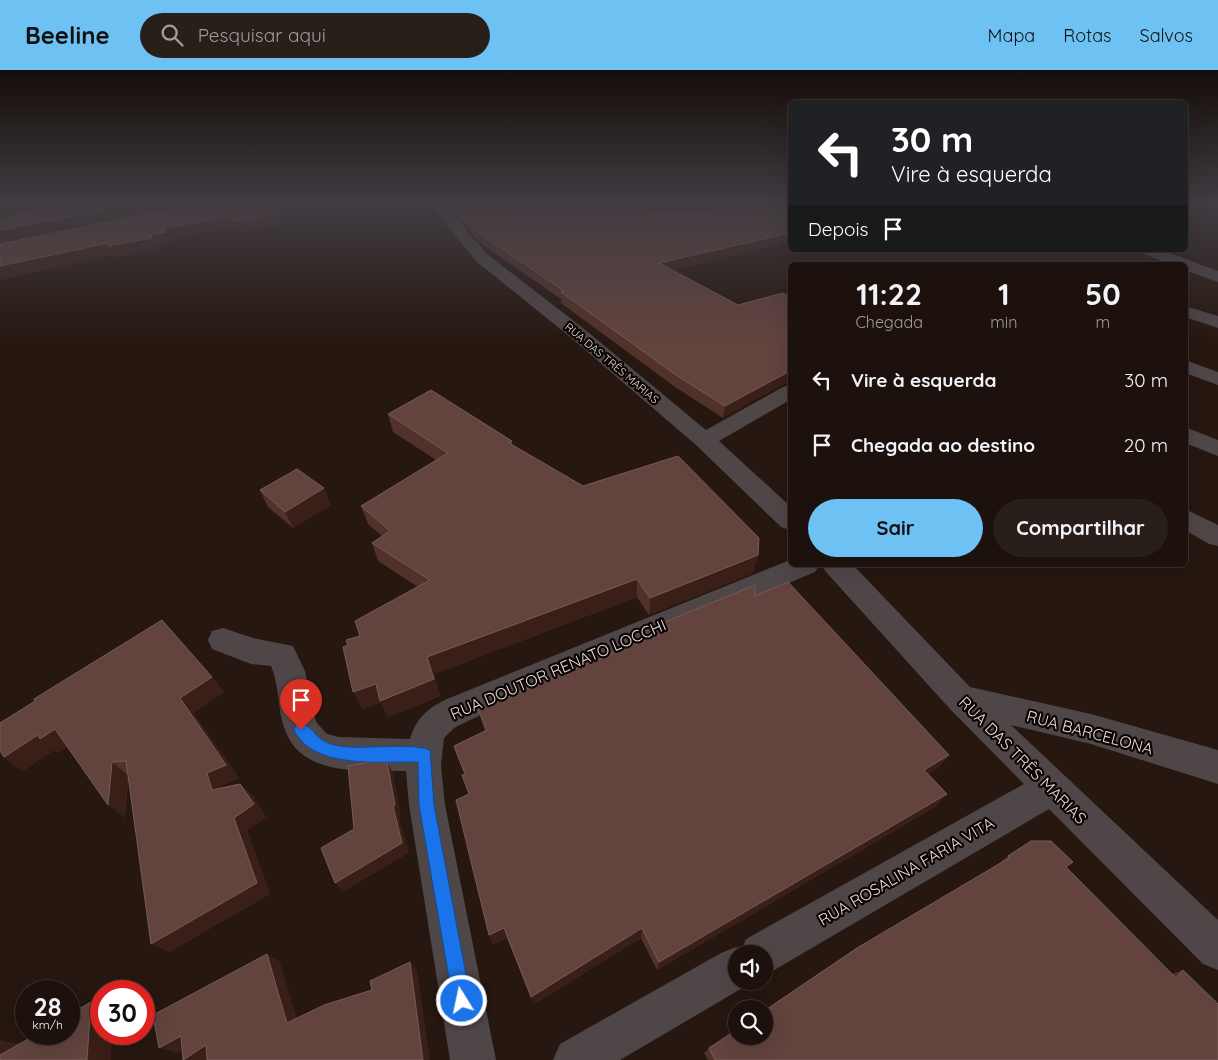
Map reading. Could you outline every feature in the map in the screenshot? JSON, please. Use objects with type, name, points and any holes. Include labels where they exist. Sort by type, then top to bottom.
[{"type":"street","name":"RUA DAS TRÊS MARIAS","points":[[476,250],[482,258],[576,332],[704,440],[788,519]]},
{"type":"street","points":[[1153,252],[1178,262]]},
{"type":"street","points":[[1188,266],[1218,278]]},
{"type":"street","points":[[1188,312],[1218,322]]},
{"type":"street","points":[[1188,367],[1218,379]]},
{"type":"street","points":[[704,440],[788,392]]},
{"type":"street","points":[[1188,435],[1218,449]]},
{"type":"street","points":[[1188,520],[1218,537]]},
{"type":"street","name":"RUA DOUTOR RENATO LOCCHI","points":[[473,1060],[427,805],[425,755],[426,741],[432,727],[449,715],[515,685],[799,567]]},
{"type":"street","name":"RUA DAS TRÊS MARIAS","points":[[838,567],[961,699],[1218,949]]},
{"type":"street","points":[[223,640],[251,651],[282,655],[290,670],[301,730],[316,746],[340,753],[425,755]]},
{"type":"street","name":"RUA BARCELONA","points":[[961,699],[1091,730],[1218,767]]},
{"type":"street","name":"RUA ROSALINA FARIA VITA","points":[[773,948],[1051,788]]},
{"type":"street","points":[[576,1060],[728,973]]},
{"type":"building","points":[[0,250],[74,250],[0,266]]},
{"type":"building","points":[[504,250],[715,250],[659,263],[738,305],[783,293],[788,296],[788,372],[725,406],[676,375],[561,292],[564,291]]},
{"type":"building","points":[[431,390],[512,441],[509,443],[583,486],[678,456],[759,538],[758,555],[650,598],[637,579],[427,657],[434,679],[380,701],[376,684],[353,692],[343,647],[348,645],[346,640],[360,636],[355,621],[430,580],[372,543],[390,531],[361,506],[448,453],[388,414]]},
{"type":"building","points":[[297,469],[324,488],[285,512],[260,490]]},
{"type":"building","points":[[788,582],[949,755],[924,770],[947,794],[659,962],[642,928],[531,997],[504,928],[489,935],[456,800],[469,794],[462,775],[465,774],[454,746],[487,730],[478,709],[670,630],[665,622],[755,585],[755,596]]},
{"type":"building","points":[[162,620],[212,677],[180,698],[226,765],[207,773],[212,790],[240,784],[254,804],[234,818],[257,883],[151,944],[126,761],[112,762],[108,805],[55,729],[40,739],[38,735],[4,757],[0,751],[0,723],[35,701],[34,699]]},
{"type":"building","points":[[369,762],[387,762],[395,805],[393,806],[402,843],[335,883],[321,848],[354,829],[348,766]]},
{"type":"building","points":[[1031,841],[1051,841],[1073,862],[1066,867],[1176,978],[1183,970],[1218,1004],[1218,1060],[715,1060],[709,1048],[728,1035],[728,1045],[773,1045],[773,1005],[857,948],[1009,858],[1008,856]]},
{"type":"building","points":[[267,954],[287,1023],[324,1005],[372,990],[370,981],[410,962],[423,1060],[207,1060],[206,1045],[183,1060],[181,1036],[159,1048],[155,1014]]},
{"type":"building","points":[[90,1003],[87,1060],[0,1060],[0,1055],[18,1045],[80,1045],[80,1008]]},
{"type":"route","points":[[301,730],[316,746],[340,753],[425,755],[424,769],[427,805],[462,1001]]}]
